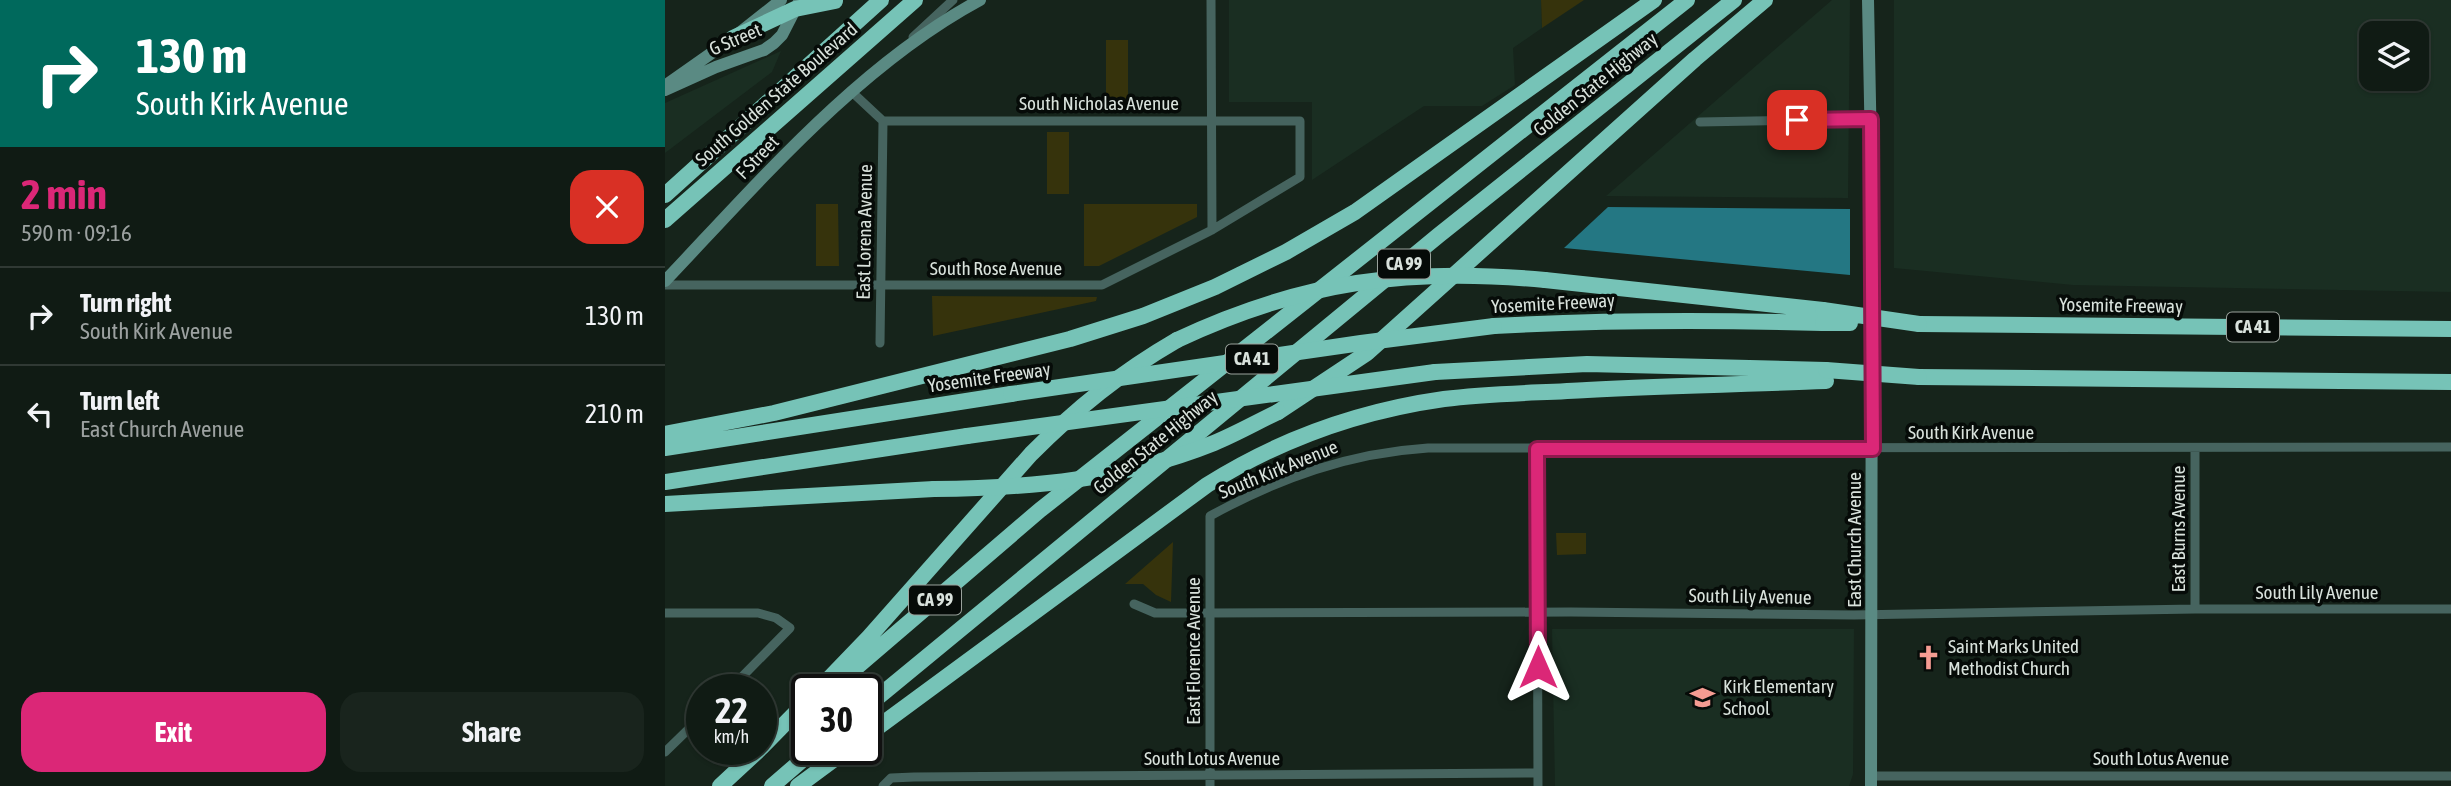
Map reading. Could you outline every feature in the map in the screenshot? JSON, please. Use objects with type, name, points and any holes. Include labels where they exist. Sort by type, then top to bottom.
[{"type":"highway","points":[[733,38],[792,3],[835,0]]},
{"type":"highway","name":"South Golden State Boulevard","points":[[665,195],[881,0]]},
{"type":"highway","name":"South Golden State Boulevard","points":[[665,220],[915,0]]},
{"type":"highway","points":[[665,434],[774,413],[1070,340],[1143,316],[1215,286],[1286,252],[1355,212],[1654,0]]},
{"type":"highway","name":"Golden State Highway","points":[[849,674],[1039,510],[1687,0]]},
{"type":"highway","name":"Golden State Highway","points":[[882,694],[1440,235],[1734,0]]},
{"type":"highway","points":[[665,504],[934,489],[1024,487],[1111,475],[1217,442],[1277,412],[1367,352],[1765,0]]},
{"type":"highway","points":[[833,674],[1057,428],[1134,365],[1177,340],[1235,315],[1274,302],[1365,281],[1443,274],[1545,280],[1823,316]]},
{"type":"highway","name":"Yosemite Freeway","points":[[665,448],[1011,394],[1494,326],[1823,316],[1919,324],[2451,329]]},
{"type":"highway","name":"CA 41","points":[[665,482],[967,436],[1435,372],[1587,364],[1919,377],[2451,382]]},
{"type":"highway","points":[[882,724],[1207,485],[1257,456],[1304,435],[1368,414],[1447,399],[1826,375]]},
{"type":"highway","points":[[2374,382],[2451,389]]},
{"type":"highway","points":[[777,732],[791,717]]},
{"type":"highway","points":[[777,735],[791,723]]},
{"type":"highway","points":[[720,786],[743,765]]},
{"type":"highway","points":[[772,786],[796,765]]},
{"type":"highway","points":[[798,786],[826,765]]},
{"type":"street","name":"F Street","points":[[665,283],[788,152],[953,0]]},
{"type":"street","name":"F Street","points":[[882,66],[951,16],[980,0]]},
{"type":"street","points":[[1211,0],[1212,230]]},
{"type":"street","name":"East Church Avenue","points":[[1868,0],[1873,449],[1871,781]]},
{"type":"street","name":"G Street","points":[[665,88],[764,50],[782,35],[792,3]]},
{"type":"street","name":"G Street","points":[[665,88],[733,38]]},
{"type":"street","points":[[853,93],[883,121]]},
{"type":"street","points":[[1700,122],[1871,119]]},
{"type":"street","name":"South Nicholas Avenue","points":[[883,121],[1300,121],[1300,177]]},
{"type":"street","name":"East Lorena Avenue","points":[[880,343],[883,121]]},
{"type":"street","name":"South Rose Avenue","points":[[665,283],[1102,285],[1212,230],[1300,177]]},
{"type":"street","name":"South Kirk Avenue","points":[[1210,516],[1296,476],[1390,450],[2451,447]]},
{"type":"street","name":"East Burns Avenue","points":[[2195,448],[2195,609]]},
{"type":"street","points":[[1537,449],[1538,786]]},
{"type":"street","name":"East Florence Avenue","points":[[1210,516],[1210,781]]},
{"type":"street","name":"South Lily Avenue","points":[[1134,604],[1155,613],[1210,614],[1873,614],[2195,609],[2451,609]]},
{"type":"street","points":[[665,612],[758,613],[776,618],[790,628],[745,674]]},
{"type":"street","points":[[665,752],[686,732]]},
{"type":"street","name":"South Lotus Avenue","points":[[885,783],[895,777],[914,776],[1210,781],[1538,773]]},
{"type":"street","name":"South Lotus Avenue","points":[[1871,781],[2451,776]]},
{"type":"shaded area","points":[[1229,0],[1541,0],[1542,28],[1513,48],[1515,85],[1482,106],[1424,106],[1312,180],[1312,102],[1229,102]]},
{"type":"shaded area","points":[[1541,0],[1584,0],[1542,28]]},
{"type":"shaded area","points":[[1832,0],[1850,0],[1848,198],[1606,196]]},
{"type":"shaded area","points":[[1894,0],[2451,0],[2451,292],[2073,285],[1894,268]]},
{"type":"shaded area","points":[[1106,40],[1128,40],[1128,102],[1106,102]]},
{"type":"shaded area","points":[[781,51],[772,72],[665,153],[665,103]]},
{"type":"shaded area","points":[[1047,132],[1069,132],[1069,194],[1047,194]]},
{"type":"shaded area","points":[[816,204],[838,204],[839,266],[816,266]]},
{"type":"shaded area","points":[[1084,204],[1197,204],[1197,217],[1099,266],[1084,266]]},
{"type":"shaded area","points":[[932,296],[1097,297],[1096,301],[933,336]]},
{"type":"shaded area","points":[[1556,533],[1586,533],[1586,554],[1557,555]]},
{"type":"shaded area","points":[[1173,542],[1171,602],[1156,595],[1143,584],[1125,584]]},
{"type":"shaded area","name":"Kirk Elementary School","points":[[1552,629],[1854,629],[1853,774],[1849,786],[1555,786]]},
{"type":"water","points":[[1608,207],[1850,209],[1850,275],[1564,248]]},
{"type":"place","name":"Saint Marks United Methodist Church","points":[[1928,657]]},
{"type":"place","name":"Kirk Elementary School","points":[[1703,697]]},
{"type":"route","points":[[1538,667],[1537,449],[1873,449],[1871,119],[1797,120]]}]
